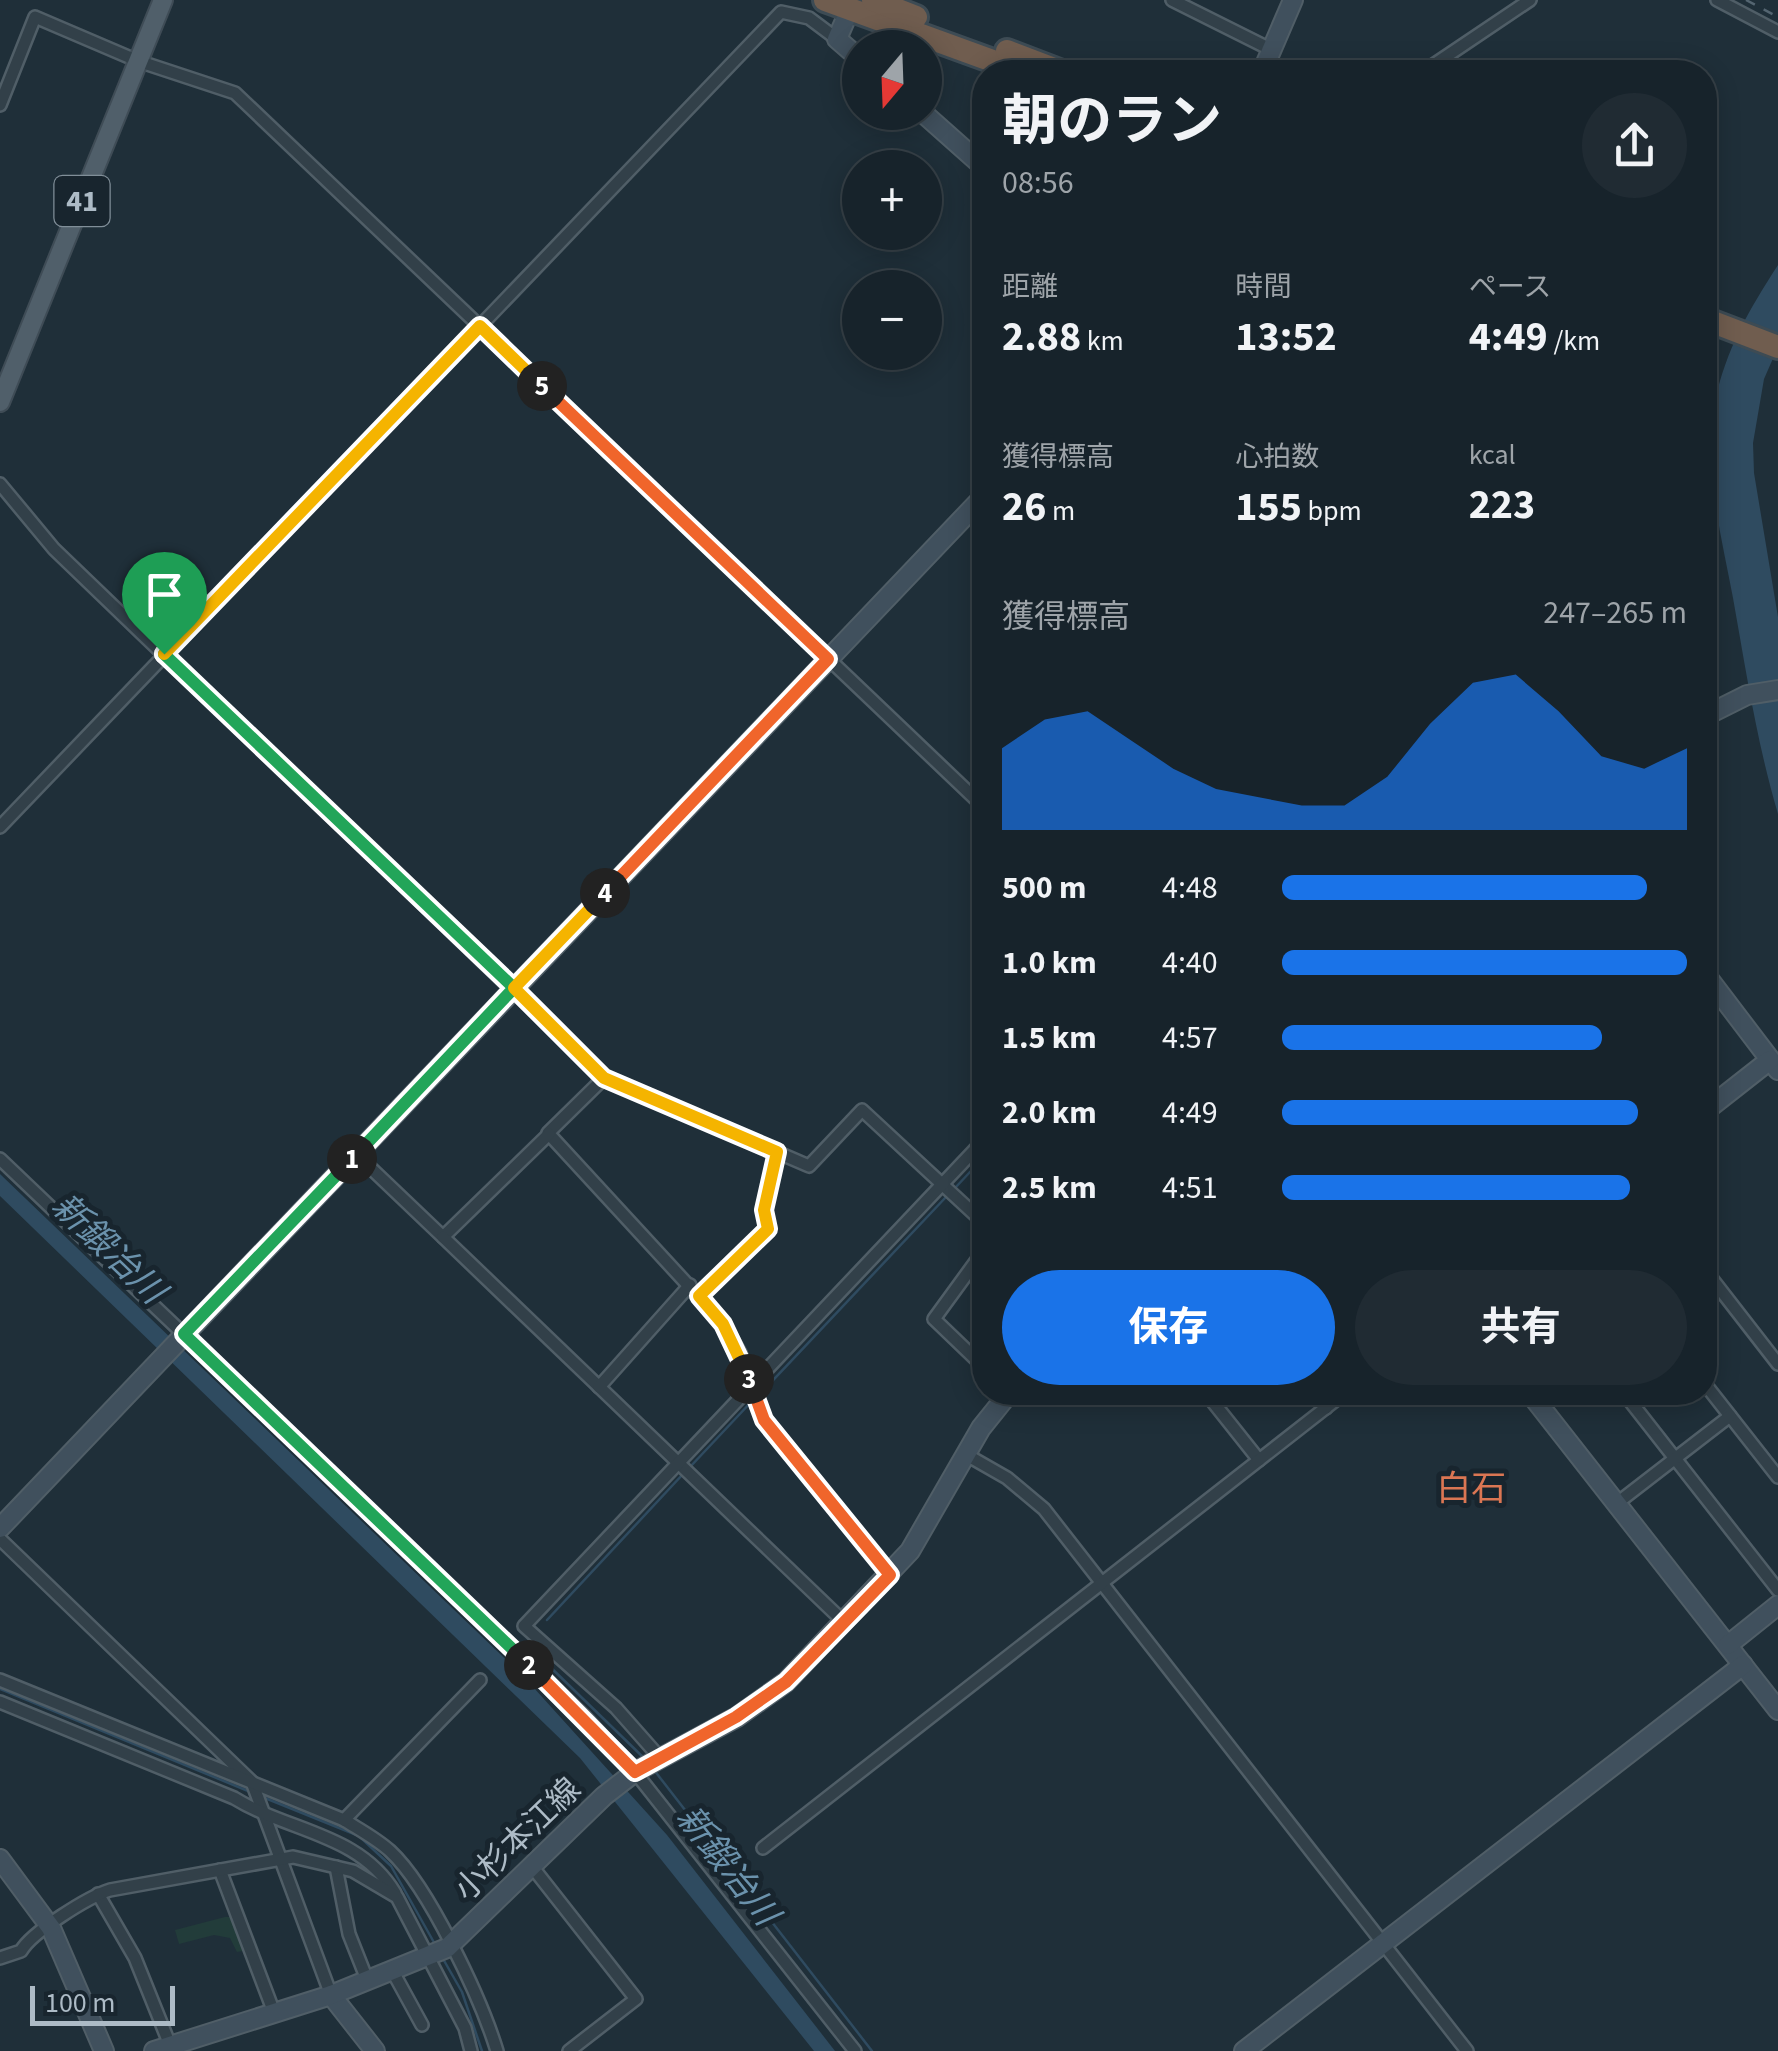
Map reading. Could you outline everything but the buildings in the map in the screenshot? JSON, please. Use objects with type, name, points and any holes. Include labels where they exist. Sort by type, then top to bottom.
[{"type":"highway","points":[[825,0],[989,60]]},
{"type":"highway","points":[[873,0],[1030,60]]},
{"type":"highway","points":[[1717,330],[1778,347]]},
{"type":"highway","points":[[1717,332],[1778,362]]},
{"type":"main road","name":"41","points":[[0,402],[163,0]]},
{"type":"street","points":[[1172,0],[1272,50]]},
{"type":"street","points":[[1267,60],[1294,0]]},
{"type":"street","points":[[1440,60],[1530,0]]},
{"type":"street","points":[[1718,0],[1778,32]]},
{"type":"street","points":[[837,39],[850,9]]},
{"type":"street","points":[[0,827],[781,12],[809,18],[842,43]]},
{"type":"street","points":[[0,104],[36,17],[138,61],[235,93],[972,796]]},
{"type":"street","points":[[942,130],[972,156]]},
{"type":"street","points":[[0,484],[54,548],[604,1078],[809,1166],[862,1110],[972,1212]]},
{"type":"street","points":[[0,1528],[972,509]]},
{"type":"street","points":[[1717,710],[1747,695],[1778,690]]},
{"type":"street","points":[[1717,990],[1774,1065],[1717,1103]]},
{"type":"street","points":[[442,1237],[604,1078]]},
{"type":"street","points":[[549,1134],[723,1324],[764,1420],[890,1575]]},
{"type":"street","points":[[599,1387],[695,1290],[768,1229],[764,1210],[777,1152]]},
{"type":"street","points":[[660,1758],[616,1708],[524,1626],[972,1152]]},
{"type":"street","points":[[356,1154],[844,1622]]},
{"type":"street","points":[[0,1159],[182,1337],[584,1716],[635,1773],[855,2051]]},
{"type":"street","points":[[972,1266],[934,1320],[972,1356]]},
{"type":"street","points":[[1717,1285],[1778,1364]]},
{"type":"street","points":[[1717,1399],[1778,1477]]},
{"type":"street","name":"小杉本江線","points":[[162,2048],[332,1996],[439,1951],[604,1796],[660,1758],[736,1717],[786,1682],[890,1575],[927,1525],[965,1454],[1001,1405]]},
{"type":"street","points":[[1216,1405],[1260,1460]]},
{"type":"street","points":[[763,1848],[1330,1405]]},
{"type":"street","points":[[1538,1405],[1778,1710]]},
{"type":"street","points":[[1632,1405],[1778,1590]]},
{"type":"street","points":[[1616,1504],[1730,1416]]},
{"type":"street","points":[[965,1454],[1006,1478],[1044,1509],[1467,2051]]},
{"type":"street","points":[[0,1539],[252,1782],[332,1996],[376,2051]]},
{"type":"street","points":[[1728,1646],[1778,1606]]},
{"type":"street","points":[[1244,2051],[1742,1665]]},
{"type":"street","points":[[0,1680],[344,1820],[391,1852],[404,1867],[439,1951],[471,2051]]},
{"type":"street","points":[[344,1820],[480,1680]]},
{"type":"street","points":[[0,1702],[234,1798],[264,1817],[340,1840],[383,1873],[439,1951],[498,2051]]},
{"type":"street","points":[[0,1958],[21,1951],[28,1940],[51,1928],[82,1900],[98,1894],[293,1857],[353,1871],[397,1897]]},
{"type":"street","points":[[0,1859],[51,1928],[104,2051]]},
{"type":"street","points":[[530,1864],[636,1999],[569,2051]]},
{"type":"street","points":[[336,1867],[349,1934],[368,1982]]},
{"type":"street","points":[[220,1870],[274,2015]]},
{"type":"street","points":[[98,1894],[135,1958],[162,2048]]},
{"type":"street","points":[[393,1972],[422,2025]]},
{"type":"green space","points":[[235,1917],[248,1950],[237,1952],[230,1938],[214,1935],[179,1944],[175,1930]]},
{"type":"water","points":[[1778,265],[1778,347],[1764,379],[1753,443],[1754,473],[1778,617],[1778,814],[1758,734],[1717,511],[1717,395],[1725,365],[1748,314]]},
{"type":"water","points":[[0,1174],[524,1677],[667,1835],[835,2051],[814,2051],[580,1758],[0,1196]]},
{"type":"waterway","points":[[955,1188],[972,1170]]},
{"type":"waterway","points":[[759,1395],[946,1197]]},
{"type":"waterway","points":[[690,1467],[753,1400]]},
{"type":"waterway","points":[[547,1620],[684,1473]]},
{"type":"waterway","points":[[543,1660],[646,1760]]},
{"type":"waterway","points":[[0,1689],[253,1793]]},
{"type":"waterway","name":"新鍛冶川","points":[[654,1770],[872,2051]]},
{"type":"waterway","points":[[265,1798],[359,1836],[391,1866],[436,1946]]},
{"type":"waterway","points":[[442,1957],[462,1992],[482,2051]]},
{"type":"railway","points":[[1746,0],[1778,17]]},
{"type":"district","name":"白石","points":[[1471,1488]]},
{"type":"route","points":[[164,654],[480,326],[828,659],[514,988],[604,1078],[777,1152],[764,1210],[768,1229],[699,1296],[723,1324],[740,1354],[764,1420],[890,1575],[786,1682],[736,1717],[635,1772],[584,1716],[184,1334],[514,988],[164,654]]}]
